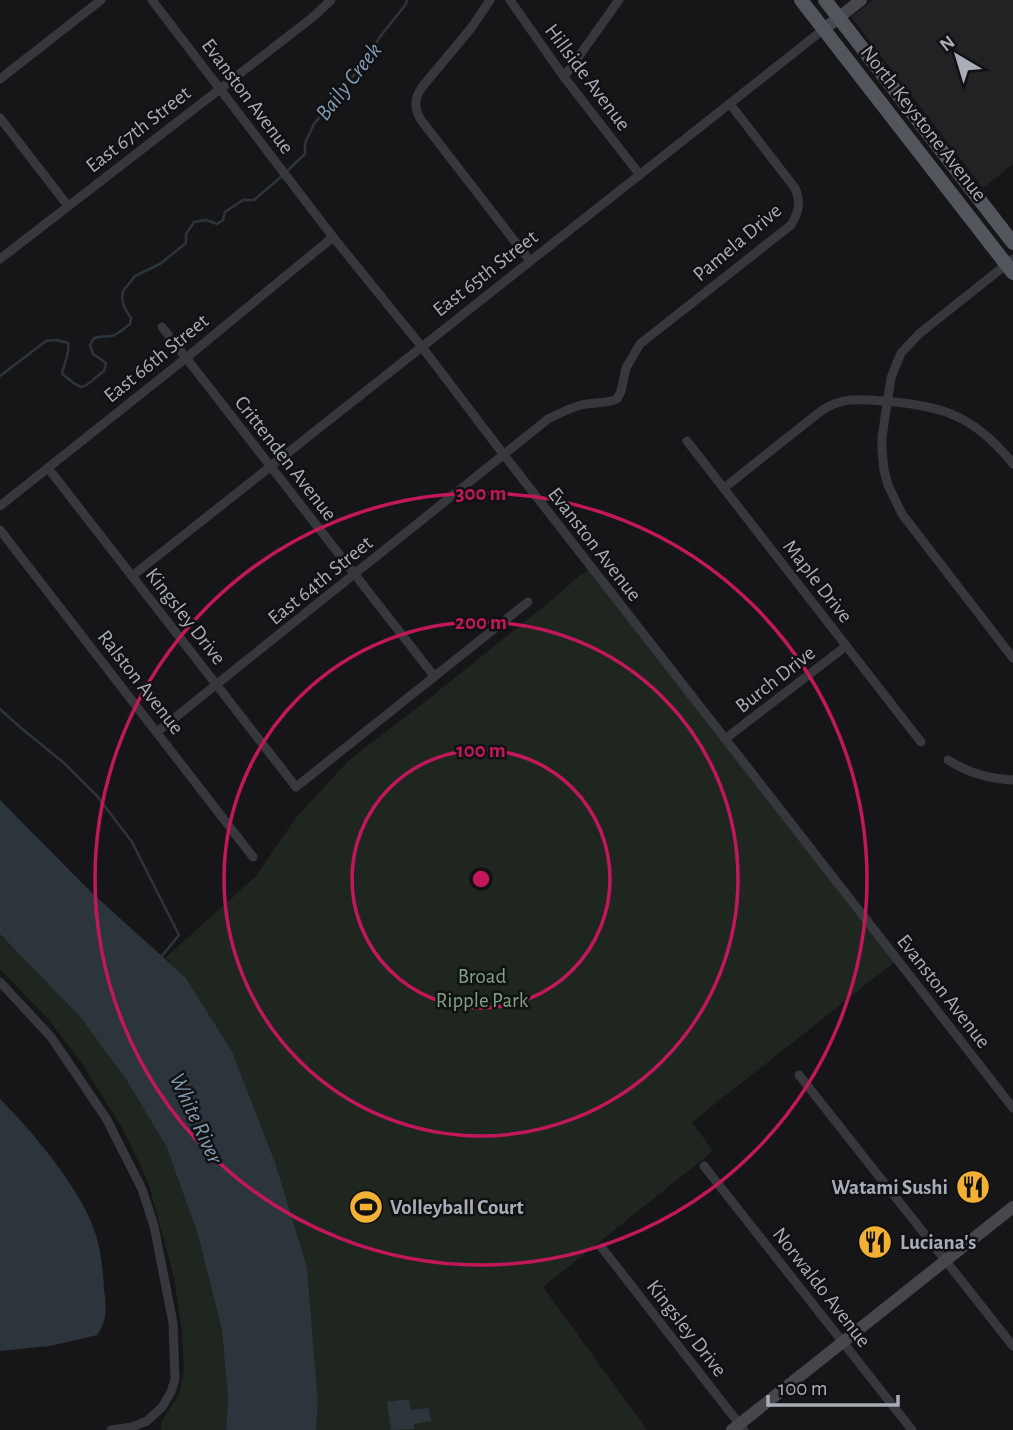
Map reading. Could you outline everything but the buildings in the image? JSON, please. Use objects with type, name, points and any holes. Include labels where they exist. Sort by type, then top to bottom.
[{"type":"main road","name":"North Keystone Avenue","points":[[801,0],[1011,265]]},
{"type":"main road","name":"North Keystone Avenue","points":[[825,0],[1013,243]]},
{"type":"street","points":[[0,79],[101,0]]},
{"type":"street","name":"Evanston Avenue","points":[[152,0],[333,237],[422,347],[1013,1108]]},
{"type":"street","points":[[490,0],[422,87],[416,100],[416,110],[530,261]]},
{"type":"street","name":"Hillside Avenue","points":[[510,0],[564,77],[640,175]]},
{"type":"street","points":[[564,77],[619,0]]},
{"type":"street","name":"East 65th Street","points":[[132,576],[861,0]]},
{"type":"street","name":"East 67th Street","points":[[0,259],[313,17],[325,2]]},
{"type":"street","name":"Pamela Drive","points":[[504,455],[548,419],[566,410],[613,401],[620,396],[626,368],[640,344],[791,225],[797,215],[799,203],[795,188],[730,104]]},
{"type":"street","points":[[0,118],[68,206]]},
{"type":"street","name":"East 66th Street","points":[[0,506],[333,237]]},
{"type":"street","points":[[1011,265],[909,343],[891,378],[883,437],[883,461],[885,477],[906,521],[1013,658]]},
{"type":"street","name":"Crittenden Avenue","points":[[162,327],[434,676]]},
{"type":"street","points":[[724,488],[828,407],[850,399],[930,406],[964,419],[990,438],[1013,464]]},
{"type":"street","name":"Maple Drive","points":[[687,441],[920,742]]},
{"type":"street","name":"East 64th Street","points":[[157,732],[504,455]]},
{"type":"street","name":"Kingsley Drive","points":[[48,468],[296,787],[434,676]]},
{"type":"street","name":"Ralston Avenue","points":[[0,530],[253,857]]},
{"type":"street","points":[[434,676],[528,602]]},
{"type":"street","name":"Burch Drive","points":[[725,739],[846,646]]},
{"type":"street","points":[[948,760],[980,775],[1013,780]]},
{"type":"street","points":[[0,982],[51,1037],[106,1118],[142,1189],[154,1226],[173,1323],[175,1379],[163,1407],[147,1421],[132,1427],[111,1430]]},
{"type":"street","points":[[799,1075],[1013,1346]]},
{"type":"street","name":"Norwaldo Avenue","points":[[704,1166],[912,1430]]},
{"type":"street","points":[[738,1428],[1013,1207]]},
{"type":"street","name":"Kingsley Drive","points":[[602,1248],[738,1428]]},
{"type":"shaded area","points":[[873,0],[1013,0],[1013,164],[983,188],[851,17]]},
{"type":"green space","name":"Broad Ripple Park","points":[[592,567],[897,960],[692,1122],[713,1151],[543,1287],[647,1430],[316,1430],[318,1402],[307,1267],[275,1162],[232,1051],[185,977],[165,958],[256,876],[295,819],[348,761]]},
{"type":"green space","points":[[0,934],[82,1019],[127,1081],[167,1148],[198,1235],[222,1330],[228,1399],[226,1430],[161,1430],[161,1422],[179,1394],[184,1370],[174,1277],[148,1182],[124,1131],[83,1065],[49,1020],[0,969]]},
{"type":"water","name":"White River","points":[[0,800],[92,893],[185,977],[232,1051],[275,1162],[307,1267],[318,1402],[316,1430],[226,1430],[228,1399],[222,1330],[198,1235],[167,1148],[127,1081],[82,1019],[0,934]]},
{"type":"water","points":[[0,1099],[55,1162],[80,1199],[96,1235],[105,1301],[105,1318],[97,1335],[50,1346],[0,1351]]},
{"type":"water","points":[[409,1399],[411,1410],[429,1408],[431,1421],[414,1424],[414,1429],[391,1430],[387,1402]]},
{"type":"waterway","name":"Baily Creek","points":[[287,171],[305,154],[305,143],[314,124],[339,89],[362,68],[379,38],[407,0]]},
{"type":"waterway","name":"Baily Creek","points":[[0,376],[46,341],[57,340],[68,343],[62,374],[82,387],[88,384],[104,371],[106,363],[93,354],[90,345],[94,338],[114,335],[130,324],[131,318],[122,298],[123,291],[135,276],[160,264],[186,243],[186,234],[194,222],[206,220],[217,224],[223,220],[225,212],[243,200],[254,200],[282,176]]},
{"type":"waterway","points":[[0,709],[64,763],[97,796],[132,842],[179,935],[162,956]]},
{"type":"place","name":"Watami Sushi","points":[[973,1187]]},
{"type":"place","name":"Volleyball Court","points":[[366,1207]]},
{"type":"place","name":"Luciana's","points":[[875,1242]]}]
